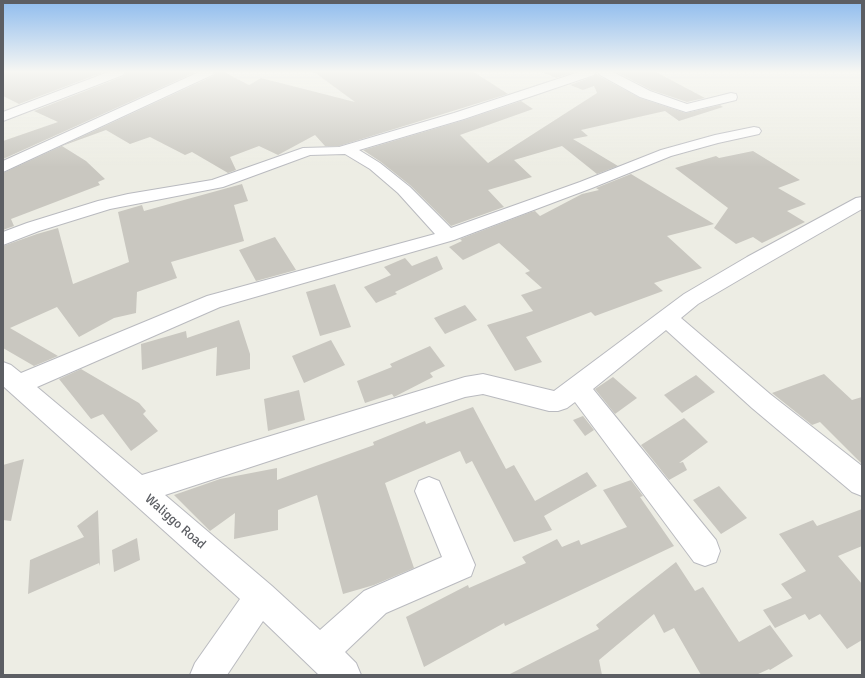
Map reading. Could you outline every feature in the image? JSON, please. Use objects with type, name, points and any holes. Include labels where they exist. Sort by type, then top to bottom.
[{"type":"street","points":[[3,117],[37,104]]},
{"type":"street","points":[[3,167],[140,104]]},
{"type":"street","points":[[3,239],[33,227],[104,205],[128,199],[217,184],[308,151],[334,152],[347,149],[496,104]]},
{"type":"street","points":[[673,104],[686,108],[704,104]]},
{"type":"street","points":[[11,379],[139,332],[214,301],[448,236],[586,185],[666,153],[715,139],[754,132]]},
{"type":"street","points":[[347,149],[375,166],[404,190],[448,236]]},
{"type":"street","points":[[138,490],[465,386],[483,384],[549,401],[558,401],[691,299],[862,202]]},
{"type":"street","points":[[667,318],[761,401],[855,479],[862,483]]},
{"type":"street","name":"Waliggo Road","points":[[11,379],[261,597],[344,675]]},
{"type":"street","points":[[578,387],[705,551]]},
{"type":"street","points":[[320,652],[375,602],[460,565],[429,491]]},
{"type":"street","points":[[206,675],[261,597]]},
{"type":"building","points":[[53,104],[126,104],[3,159],[3,141],[58,122],[34,111]]},
{"type":"building","points":[[153,104],[477,104],[339,146],[325,146],[315,135],[278,155],[259,146],[230,157],[236,170],[228,173],[192,152],[185,155],[150,137],[130,144],[106,130],[62,146],[86,161],[105,179],[98,182],[100,185],[11,219],[14,226],[3,230],[3,173]]},
{"type":"building","points":[[513,104],[525,104],[533,109],[460,135],[488,163],[580,104],[657,104],[686,113],[720,105],[723,107],[679,121],[665,111],[581,130],[588,136],[573,139],[618,166],[597,174],[562,146],[514,160],[532,177],[488,190],[504,207],[451,226],[411,186],[363,150]]},
{"type":"building","points":[[753,151],[800,180],[778,188],[806,204],[787,211],[805,222],[762,243],[753,237],[736,244],[714,228],[728,208],[675,168],[716,156],[719,158]]},
{"type":"building","points":[[631,174],[714,224],[667,236],[702,268],[654,283],[663,291],[595,316],[591,312],[526,337],[542,362],[515,371],[487,325],[533,311],[521,295],[542,288],[525,273],[530,271],[499,243],[463,260],[449,247],[462,241],[460,239],[531,212],[535,211],[540,216],[582,194],[599,190],[596,188]]},
{"type":"building","points":[[242,184],[248,201],[234,205],[244,241],[171,262],[177,278],[137,292],[136,313],[114,318],[79,337],[57,307],[10,328],[58,356],[34,366],[3,348],[3,246],[58,228],[73,284],[129,262],[118,212],[142,205],[144,211]]},
{"type":"building","points":[[275,237],[296,270],[256,281],[239,250]]},
{"type":"building","points":[[437,256],[443,269],[395,292],[397,294],[376,303],[364,287],[391,275],[384,267],[405,258],[412,266]]},
{"type":"building","points":[[335,284],[351,327],[320,336],[306,292]]},
{"type":"building","points":[[465,305],[477,320],[445,334],[434,318]]},
{"type":"building","points":[[239,320],[250,354],[250,369],[216,376],[217,347],[142,370],[141,344],[186,331],[187,338]]},
{"type":"building","points":[[331,340],[345,365],[304,383],[292,356]]},
{"type":"building","points":[[430,346],[445,366],[430,373],[433,377],[394,397],[392,394],[365,403],[357,381],[392,367],[390,364]]},
{"type":"building","points":[[81,369],[139,403],[146,411],[143,414],[158,431],[131,451],[103,414],[91,419],[59,379]]},
{"type":"building","points":[[824,374],[852,400],[862,397],[862,464],[820,422],[812,425],[772,393]]},
{"type":"building","points":[[696,375],[715,392],[682,413],[664,395]]},
{"type":"building","points":[[613,377],[637,398],[615,414],[595,389]]},
{"type":"building","points":[[299,390],[305,420],[268,431],[264,399]]},
{"type":"building","points":[[473,407],[506,469],[514,465],[535,501],[587,472],[597,486],[544,516],[552,530],[514,542],[472,461],[466,464],[460,451],[385,483],[414,568],[374,585],[343,594],[317,495],[278,510],[278,530],[234,539],[235,513],[210,531],[174,495],[220,479],[277,468],[277,480],[374,445],[373,442],[425,421],[426,424]]},
{"type":"building","points":[[583,416],[594,430],[585,436],[573,420]]},
{"type":"building","points":[[684,418],[708,442],[679,463],[683,462],[687,470],[669,480],[641,445]]},
{"type":"building","points":[[24,459],[11,521],[3,520],[3,465]]},
{"type":"building","points":[[631,480],[643,496],[640,497],[674,546],[505,626],[504,623],[424,667],[406,617],[468,585],[469,588],[526,563],[522,557],[557,539],[562,547],[579,540],[581,545],[627,527],[603,490]]},
{"type":"building","points":[[719,486],[747,518],[721,534],[693,500]]},
{"type":"building","points":[[862,509],[862,546],[838,556],[862,584],[862,640],[847,649],[820,614],[809,620],[805,614],[775,628],[763,610],[792,598],[781,584],[806,571],[779,534],[813,520],[817,526]]},
{"type":"building","points":[[98,510],[100,566],[99,563],[28,594],[30,560],[84,537],[77,526]]},
{"type":"building","points":[[137,538],[140,560],[114,572],[112,550]]},
{"type":"building","points":[[676,562],[695,591],[703,587],[739,642],[770,625],[793,656],[770,670],[769,669],[756,675],[701,675],[674,628],[664,633],[654,614],[599,660],[602,675],[508,675],[599,629],[596,625]]}]
